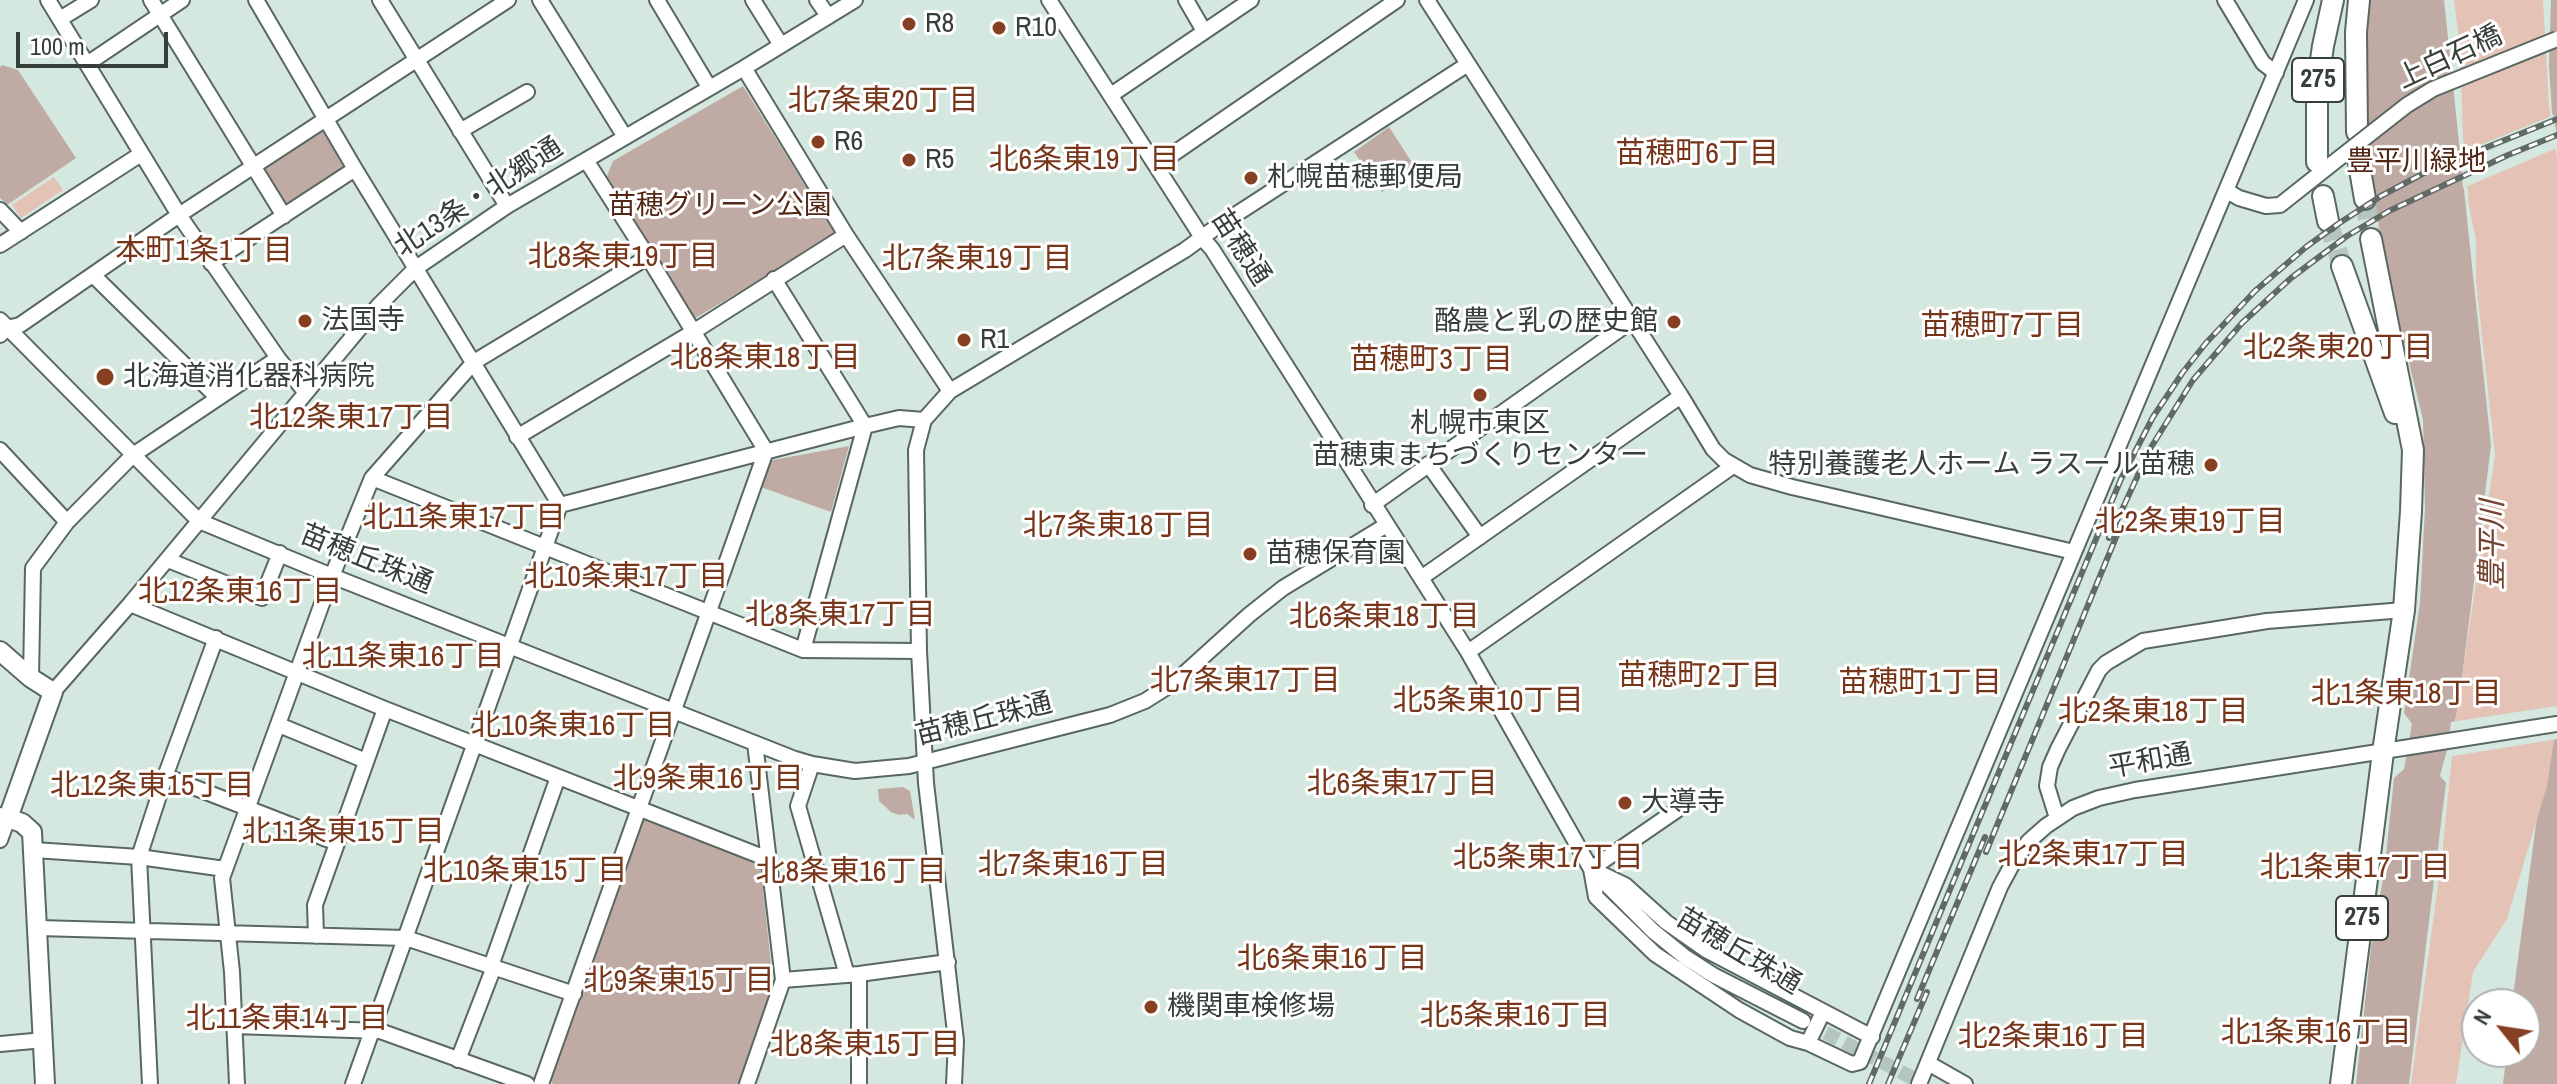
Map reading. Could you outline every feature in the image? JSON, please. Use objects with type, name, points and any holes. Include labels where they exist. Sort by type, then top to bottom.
[{"type":"highway","name":"275","points":[[2325,162],[2317,88],[2333,0]]},
{"type":"highway","name":"275","points":[[2357,132],[2356,32],[2359,0]]},
{"type":"highway","points":[[2358,158],[2365,199]]},
{"type":"highway","points":[[2323,196],[2328,221]]},
{"type":"highway","name":"275","points":[[2341,1084],[2404,610],[2411,511],[2413,450],[2371,239]]},
{"type":"highway","name":"275","points":[[2342,266],[2394,409],[2411,511]]},
{"type":"main road","points":[[0,651],[53,692]]},
{"type":"main road","name":"北13条・北郷通","points":[[4,816],[53,692]]},
{"type":"main road","points":[[4,816],[22,823],[32,832],[45,1084]]},
{"type":"street","points":[[48,0],[179,215],[278,358],[306,393]]},
{"type":"street","points":[[60,19],[91,0]]},
{"type":"street","points":[[151,0],[284,216]]},
{"type":"street","points":[[87,64],[182,0]]},
{"type":"street","points":[[256,0],[560,505]]},
{"type":"street","points":[[380,0],[507,206]]},
{"type":"street","points":[[2,328],[20,325],[179,215],[508,0]]},
{"type":"street","points":[[540,0],[625,137]]},
{"type":"street","points":[[657,0],[709,87]]},
{"type":"street","points":[[753,0],[781,45]]},
{"type":"street","points":[[817,0],[828,16]]},
{"type":"street","name":"北13条・北郷通","points":[[53,692],[168,560],[379,305],[416,268],[507,206],[855,0]]},
{"type":"street","points":[[1186,0],[1204,31]]},
{"type":"street","points":[[1111,95],[1251,0]]},
{"type":"street","points":[[1157,165],[1397,0]]},
{"type":"street","points":[[1427,0],[1713,449],[1733,466],[1750,475],[1792,487],[2074,552]]},
{"type":"street","points":[[2225,0],[2263,63],[2276,73]]},
{"type":"street","points":[[1591,869],[1596,897],[1655,954],[1739,1010],[1790,1038],[1852,1064],[1860,1062],[2306,0]]},
{"type":"street","name":"苗穂通","points":[[1053,1],[1385,526]]},
{"type":"street","name":"上白石橋","points":[[2227,191],[2266,206],[2280,205],[2325,162],[2433,89],[2557,39]]},
{"type":"street","points":[[954,1084],[956,1041],[926,783],[919,651],[916,450],[924,420],[950,391],[1203,239],[1215,228],[1468,64]]},
{"type":"street","points":[[744,68],[846,235],[950,391]]},
{"type":"street","points":[[460,131],[527,92]]},
{"type":"street","points":[[0,245],[141,154]]},
{"type":"street","points":[[586,160],[766,451]]},
{"type":"street","points":[[211,263],[355,169]]},
{"type":"street","points":[[0,210],[21,232]]},
{"type":"street","points":[[517,437],[693,332],[846,235]]},
{"type":"street","points":[[237,1084],[229,932],[222,878],[332,576],[372,478],[474,362],[648,257]]},
{"type":"street","points":[[93,275],[218,398]]},
{"type":"street","points":[[774,279],[865,426],[803,650]]},
{"type":"street","points":[[1372,505],[1633,320]]},
{"type":"street","name":"苗穂丘珠通","points":[[2,328],[199,521],[755,743],[812,764],[855,771],[909,766],[1110,715],[1145,701],[1175,682],[1283,588],[1385,526],[1468,652],[1591,869],[1653,931],[1685,957],[1713,975],[1803,1021]]},
{"type":"street","points":[[31,678],[33,568],[67,522],[133,455],[278,358]]},
{"type":"street","points":[[1421,578],[1681,396]]},
{"type":"street","points":[[560,505],[899,418],[924,420]]},
{"type":"street","points":[[541,1084],[766,451]]},
{"type":"street","points":[[1,454],[67,522]]},
{"type":"street","points":[[1428,464],[1480,537]]},
{"type":"street","points":[[1468,652],[1733,466]]},
{"type":"street","points":[[372,478],[803,650],[919,651]]},
{"type":"street","points":[[353,1084],[560,505]]},
{"type":"street","points":[[168,560],[262,598],[280,553]]},
{"type":"street","points":[[130,604],[385,709],[768,859]]},
{"type":"street","points":[[2057,818],[2047,786],[2050,767],[2099,670],[2131,648],[2143,641],[2267,621],[2404,610]]},
{"type":"street","points":[[150,1084],[139,857],[216,638]]},
{"type":"street","points":[[316,936],[315,905],[385,709]]},
{"type":"street","name":"平和通","points":[[1919,1084],[2001,885],[2029,841],[2057,818],[2099,798],[2135,790],[2557,724]]},
{"type":"street","points":[[279,725],[366,761]]},
{"type":"street","points":[[747,1084],[783,980],[755,743]]},
{"type":"street","points":[[812,764],[798,806],[853,974],[859,1084]]},
{"type":"street","points":[[165,776],[337,843]]},
{"type":"street","points":[[458,1060],[492,972],[491,966],[558,777]]},
{"type":"street","points":[[1591,869],[1677,810]]},
{"type":"street","name":"北13条・北郷通","points":[[0,840],[4,816]]},
{"type":"street","points":[[34,850],[139,857],[225,869]]},
{"type":"street","points":[[1591,869],[1625,885],[1666,922],[1706,950],[1872,1037]]},
{"type":"street","points":[[38,928],[406,938],[574,994]]},
{"type":"street","points":[[783,980],[948,962]]},
{"type":"street","points":[[1808,1043],[1823,1012]]},
{"type":"street","points":[[235,1026],[380,1031],[527,1084]]},
{"type":"street","points":[[0,1044],[44,1040]]},
{"type":"street","points":[[1928,1063],[1965,1084]]},
{"type":"green space","name":"豊平川緑地","points":[[2362,0],[2444,0],[2491,446],[2458,709],[2440,776],[2446,783],[2409,1084],[2356,1084],[2394,778],[2404,769],[2412,724],[2404,713],[2420,603],[2425,508],[2423,420],[2390,285],[2371,184],[2364,113]]},
{"type":"green space","name":"豊平川緑地","points":[[2551,0],[2557,0],[2557,135],[2549,65]]},
{"type":"green space","points":[[2,65],[18,70],[76,158],[7,205],[0,198]]},
{"type":"green space","name":"苗穂グリーン公園","points":[[743,86],[836,235],[692,320],[607,176],[613,161]]},
{"type":"green space","points":[[1389,127],[1415,167],[1382,192],[1354,152]]},
{"type":"green space","points":[[322,130],[345,168],[285,208],[261,172]]},
{"type":"green space","points":[[849,446],[831,512],[758,486],[767,461]]},
{"type":"green space","points":[[2557,623],[2557,1084],[2503,1084],[2505,1068],[2541,1068],[2541,988],[2514,988],[2538,809]]},
{"type":"green space","points":[[903,787],[910,791],[915,820],[907,814],[891,812],[879,801],[878,789]]},
{"type":"green space","points":[[640,818],[760,860],[773,983],[738,1084],[553,1084],[551,1081]]},
{"type":"water","name":"豊平川","points":[[2454,0],[2543,0],[2549,106],[2557,158],[2557,721],[2547,786],[2507,919],[2473,972],[2471,988],[2461,988],[2461,1051],[2456,1084],[2411,1084],[2442,855],[2456,716],[2495,455],[2476,281],[2476,240],[2469,207],[2463,139],[2460,47]]},
{"type":"water","points":[[54,177],[63,190],[21,218],[12,205]]},
{"type":"pier","points":[[2554,115],[2557,148],[2463,188],[2460,153]]},
{"type":"pier","points":[[2557,706],[2557,739],[2447,757],[2451,722]]},
{"type":"tunnel","points":[[2365,199],[2371,239]]},
{"type":"tunnel","points":[[2328,221],[2342,266]]},
{"type":"tunnel","points":[[1807,1023],[1924,1084]]},
{"type":"railway","points":[[1869,1084],[2121,479],[2153,417],[2183,372],[2255,291],[2338,224],[2428,171],[2557,119]]},
{"type":"railway","points":[[2109,538],[2150,449],[2193,380],[2242,323],[2291,278],[2347,236],[2389,211],[2557,135]]},
{"type":"railway","points":[[1986,852],[2119,530]]},
{"type":"railway","points":[[1917,999],[1985,837]]},
{"type":"railway","points":[[1888,1084],[1927,992]]},
{"type":"place","name":"R8","points":[[909,24]]},
{"type":"place","name":"R10","points":[[999,28]]},
{"type":"place","name":"R6","points":[[818,142]]},
{"type":"place","name":"R5","points":[[909,160]]},
{"type":"place","name":"札幌苗穂郵便局","points":[[1251,178]]},
{"type":"place","name":"法国寺","points":[[305,321]]},
{"type":"place","name":"酪農と乳の歴史館","points":[[1674,322]]},
{"type":"place","name":"R1","points":[[964,340]]},
{"type":"place","name":"北海道消化器科病院","points":[[105,377]]},
{"type":"place","name":"札幌市東区 苗穂東まちづくりセンター","points":[[1480,395]]},
{"type":"place","name":"特別養護老人ホーム ラスール苗穂","points":[[2211,465]]},
{"type":"place","name":"苗穂保育園","points":[[1250,554]]},
{"type":"place","name":"大導寺","points":[[1625,803]]},
{"type":"place","name":"機関車検修場","points":[[1151,1007]]},
{"type":"district","name":"北7条東20丁目","points":[[883,102]]},
{"type":"district","name":"苗穂町6丁目","points":[[1697,155]]},
{"type":"district","name":"北6条東19丁目","points":[[1084,161]]},
{"type":"district","name":"本町1条1丁目","points":[[204,252]]},
{"type":"district","name":"北8条東19丁目","points":[[623,258]]},
{"type":"district","name":"北7条東19丁目","points":[[977,260]]},
{"type":"district","name":"苗穂町7丁目","points":[[2002,327]]},
{"type":"district","name":"北2条東20丁目","points":[[2338,349]]},
{"type":"district","name":"北8条東18丁目","points":[[765,359]]},
{"type":"district","name":"苗穂町3丁目","points":[[1431,361]]},
{"type":"district","name":"北12条東17丁目","points":[[351,419]]},
{"type":"district","name":"北11条東17丁目","points":[[464,519]]},
{"type":"district","name":"北2条東19丁目","points":[[2190,523]]},
{"type":"district","name":"北7条東18丁目","points":[[1118,527]]},
{"type":"district","name":"北10条東17丁目","points":[[626,578]]},
{"type":"district","name":"北12条東16丁目","points":[[240,593]]},
{"type":"district","name":"北8条東17丁目","points":[[840,616]]},
{"type":"district","name":"北6条東18丁目","points":[[1384,618]]},
{"type":"district","name":"北11条東16丁目","points":[[403,658]]},
{"type":"district","name":"苗穂町2丁目","points":[[1699,677]]},
{"type":"district","name":"北7条東17丁目","points":[[1245,682]]},
{"type":"district","name":"苗穂町1丁目","points":[[1920,684]]},
{"type":"district","name":"北1条東18丁目","points":[[2406,695]]},
{"type":"district","name":"北5条東10丁目","points":[[1488,702]]},
{"type":"district","name":"北2条東18丁目","points":[[2153,713]]},
{"type":"district","name":"北10条東16丁目","points":[[573,727]]},
{"type":"district","name":"北9条東16丁目","points":[[708,780]]},
{"type":"district","name":"北6条東17丁目","points":[[1402,785]]},
{"type":"district","name":"北12条東15丁目","points":[[152,787]]},
{"type":"district","name":"北11条東15丁目","points":[[343,833]]},
{"type":"district","name":"北2条東17丁目","points":[[2093,856]]},
{"type":"district","name":"北5条東17丁目","points":[[1548,859]]},
{"type":"district","name":"北7条東16丁目","points":[[1073,866]]},
{"type":"district","name":"北1条東17丁目","points":[[2355,869]]},
{"type":"district","name":"北10条東15丁目","points":[[525,872]]},
{"type":"district","name":"北8条東16丁目","points":[[851,873]]},
{"type":"district","name":"北6条東16丁目","points":[[1332,960]]},
{"type":"district","name":"北9条東15丁目","points":[[679,982]]},
{"type":"district","name":"北5条東16丁目","points":[[1515,1017]]},
{"type":"district","name":"北11条東14丁目","points":[[287,1020]]},
{"type":"district","name":"北1条東16丁目","points":[[2316,1034]]},
{"type":"district","name":"北2条東16丁目","points":[[2053,1038]]},
{"type":"district","name":"北8条東15丁目","points":[[865,1046]]}]
